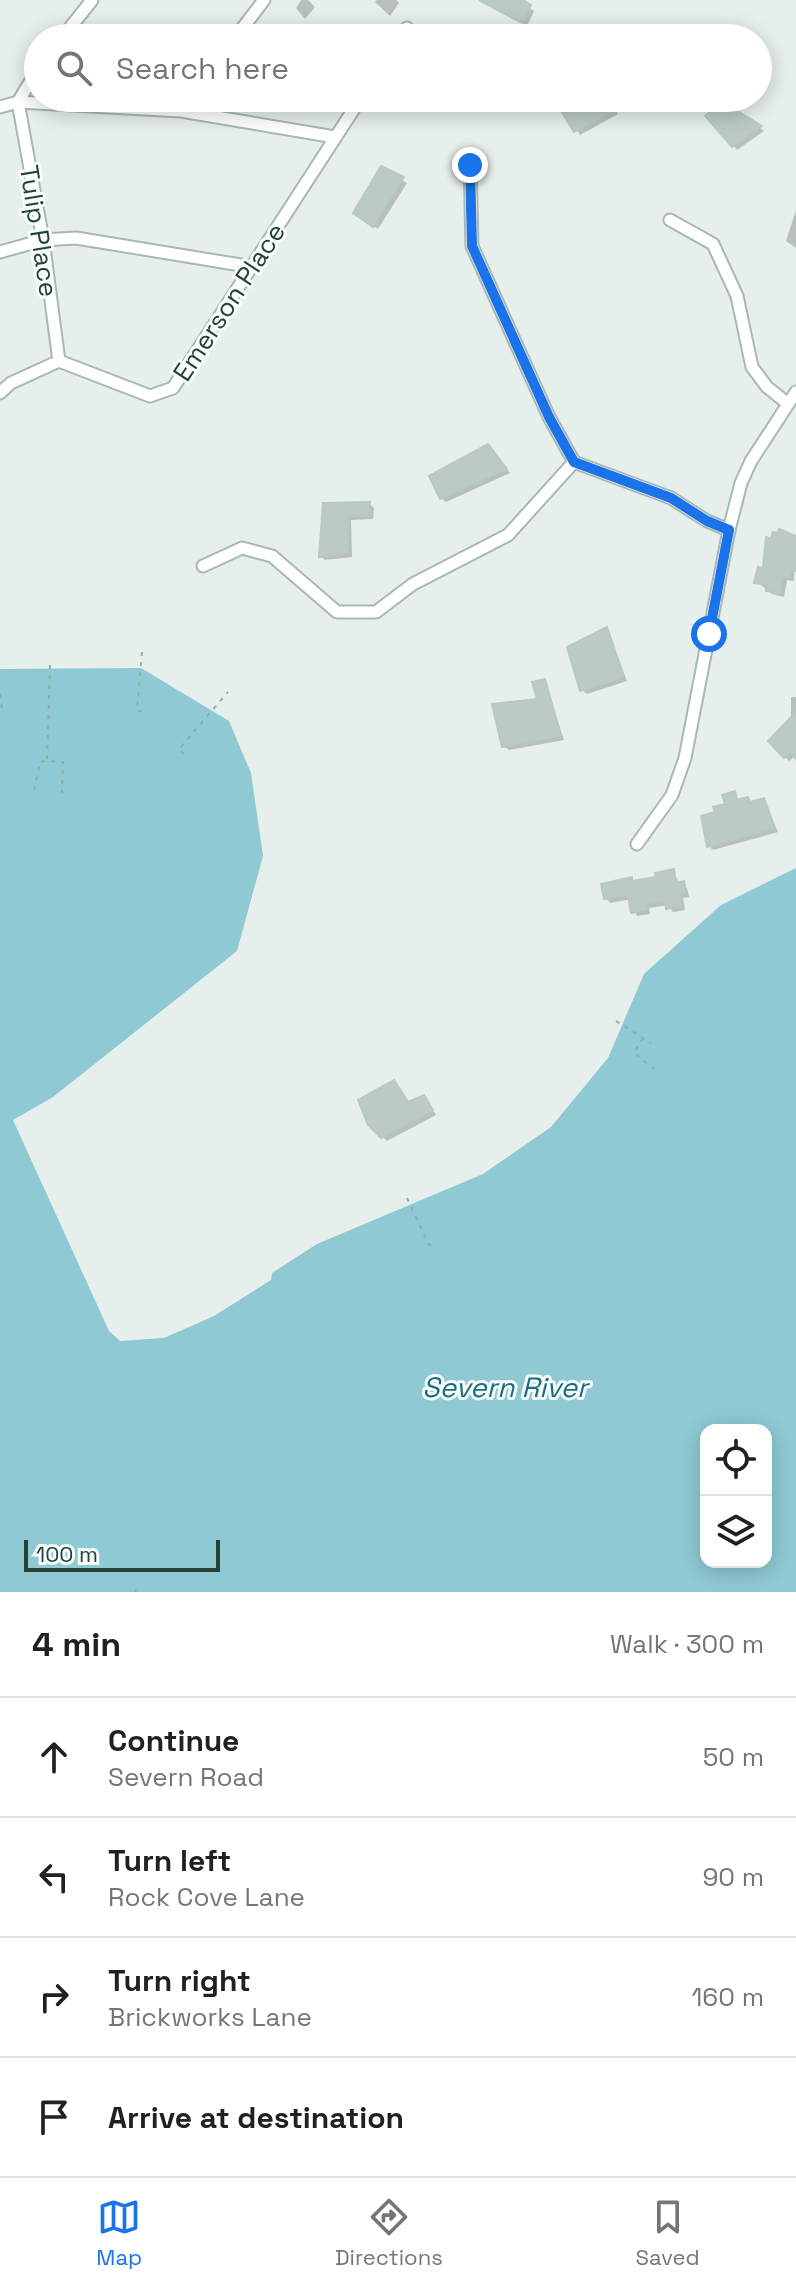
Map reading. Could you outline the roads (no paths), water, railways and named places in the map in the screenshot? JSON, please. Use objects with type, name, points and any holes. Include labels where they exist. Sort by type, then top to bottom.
[{"type":"street","points":[[73,24],[92,0]]},
{"type":"street","points":[[246,24],[264,0]]},
{"type":"street","points":[[18,102],[24,92]]},
{"type":"street","name":"Tulip Place","points":[[18,102],[43,240],[59,361]]},
{"type":"street","points":[[0,107],[24,102]]},
{"type":"street","points":[[187,112],[335,137]]},
{"type":"street","name":"Emerson Place","points":[[59,361],[150,396],[173,388],[352,112]]},
{"type":"street","points":[[470,160],[472,246],[549,417],[574,462],[671,498],[707,521],[729,530]]},
{"type":"street","points":[[670,220],[713,244],[737,296],[752,367],[767,387],[787,403]]},
{"type":"street","points":[[0,252],[43,240],[112,241],[253,267]]},
{"type":"street","points":[[0,393],[11,383],[59,361]]},
{"type":"street","points":[[637,844],[672,795],[685,758],[729,530],[751,461],[796,392]]},
{"type":"street","points":[[203,566],[242,548],[272,556],[337,612],[376,612],[413,584],[508,535],[574,462]]},
{"type":"water","name":"Severn River","points":[[141,668],[229,721],[251,773],[263,856],[237,951],[53,1097],[13,1120],[109,1331],[120,1341],[164,1338],[214,1316],[271,1280],[272,1273],[317,1244],[483,1174],[551,1127],[608,1058],[644,974],[721,905],[796,868],[796,1592],[0,1592],[0,669]]}]
